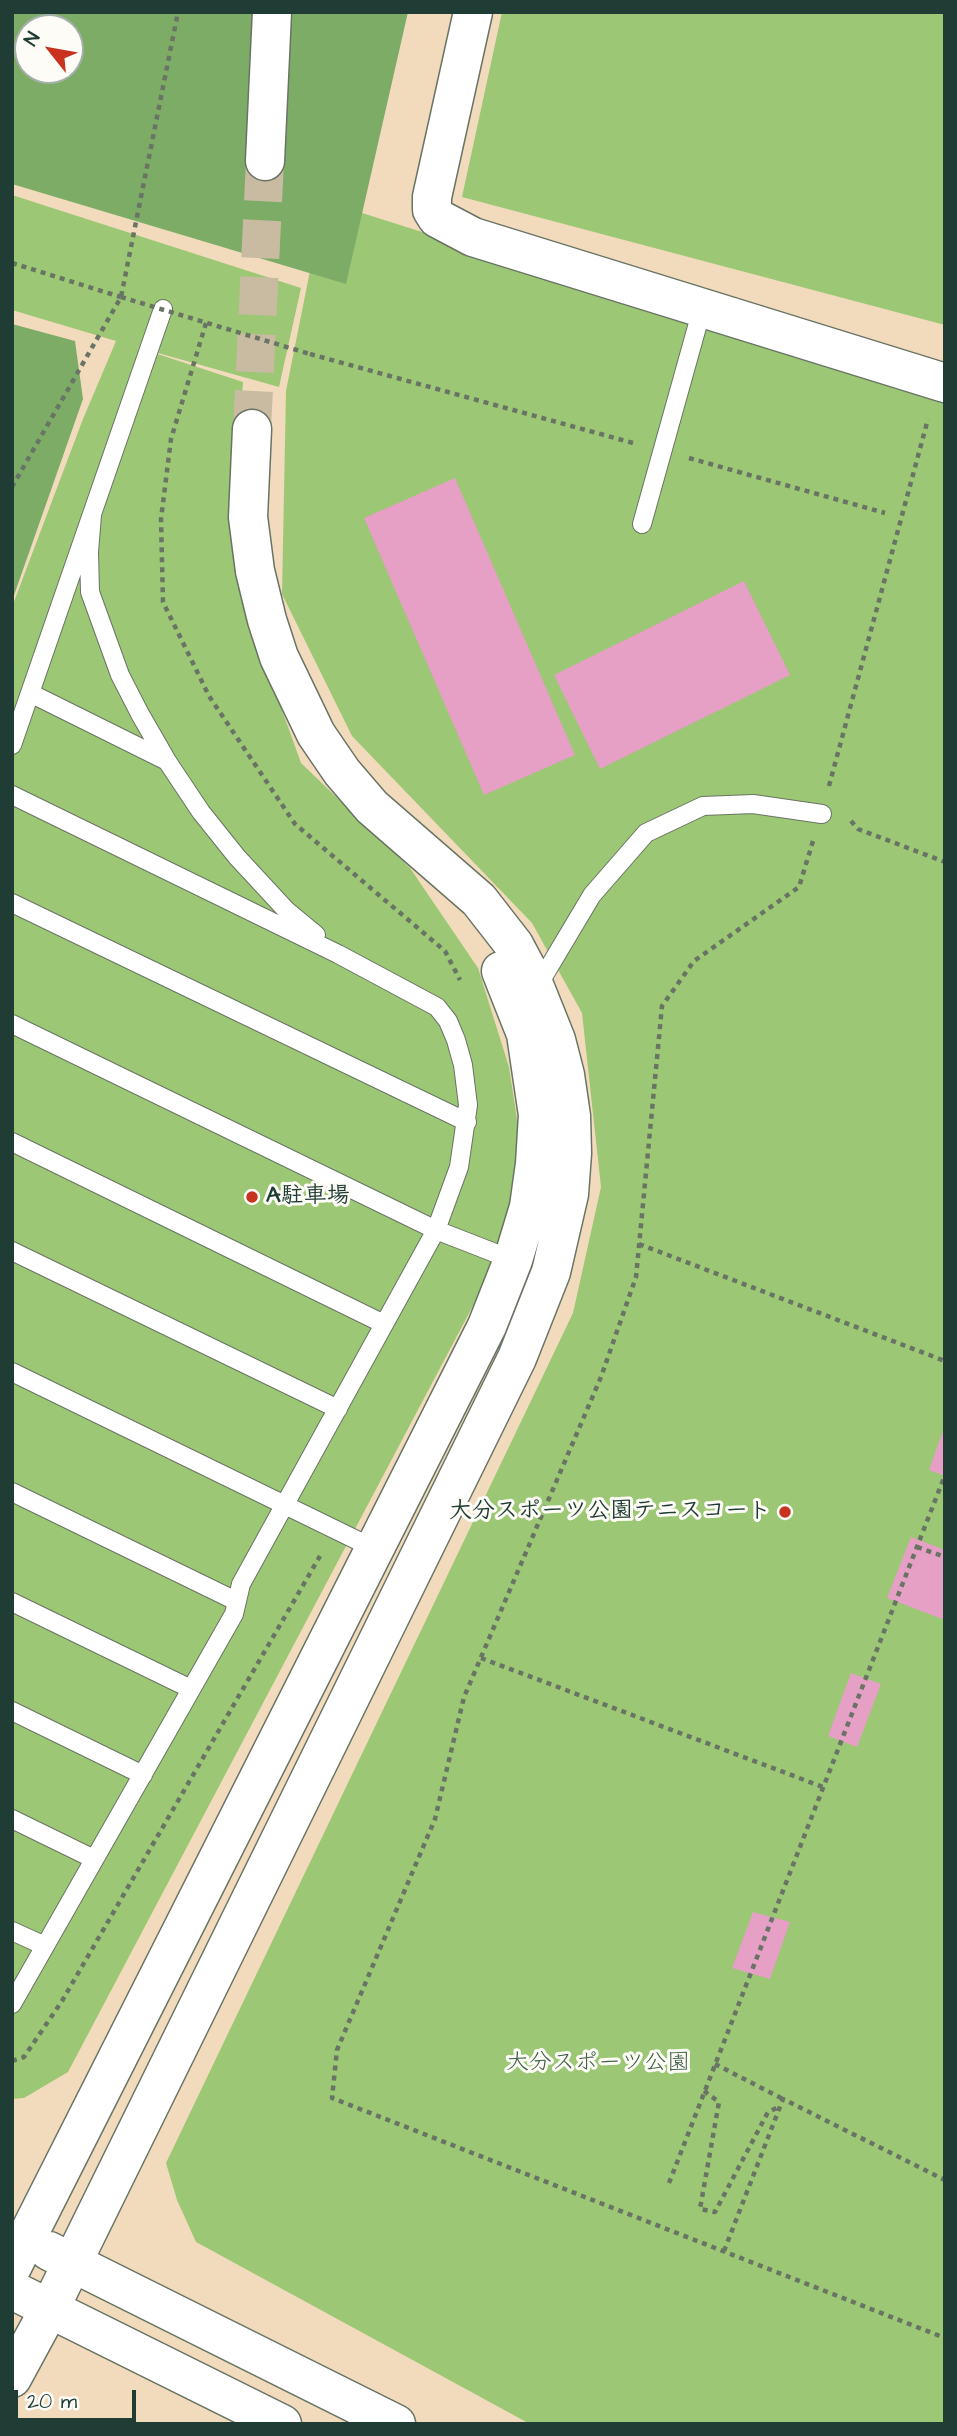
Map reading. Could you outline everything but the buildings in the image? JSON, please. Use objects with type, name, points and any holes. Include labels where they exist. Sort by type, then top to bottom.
[{"type":"main road","points":[[265,161],[272,12]]},
{"type":"main road","points":[[473,12],[432,197],[432,210],[437,218],[473,237],[942,382]]},
{"type":"main road","points":[[12,2378],[50,2308],[517,1358],[544,1293],[569,1194],[571,1116],[565,1075],[556,1040],[536,989],[514,945],[479,900],[372,807],[342,772],[316,734],[279,657],[258,583],[248,517],[252,429]]},
{"type":"main road","points":[[396,2424],[71,2263],[17,2247],[487,1326],[513,1260],[529,1207],[536,1164],[538,1115],[526,1034],[496,960],[452,895],[409,841]]},
{"type":"main road","points":[[12,2290],[282,2424]]},
{"type":"lane","points":[[12,746],[163,309]]},
{"type":"lane","points":[[642,524],[702,309]]},
{"type":"lane","points":[[92,515],[90,592],[120,675],[167,761],[201,812],[237,857],[287,911],[338,954]]},
{"type":"lane","points":[[30,694],[167,761]]},
{"type":"lane","points":[[12,795],[424,998],[437,1007],[449,1021],[460,1052],[467,1086],[467,1122],[460,1167],[436,1230],[241,1584],[233,1614],[12,2004]]},
{"type":"lane","points":[[536,989],[592,895],[646,833],[703,806],[754,804],[822,814]]},
{"type":"lane","points":[[12,903],[467,1122]]},
{"type":"lane","points":[[12,1024],[436,1230],[513,1260]]},
{"type":"lane","points":[[12,1142],[384,1324]]},
{"type":"lane","points":[[12,1251],[338,1409]]},
{"type":"lane","points":[[12,1371],[375,1549]]},
{"type":"lane","points":[[12,1492],[236,1601]]},
{"type":"lane","points":[[12,1602],[191,1689]]},
{"type":"lane","points":[[12,1711],[142,1774]]},
{"type":"lane","points":[[12,1819],[94,1859]]},
{"type":"lane","points":[[12,1931],[45,1946]]},
{"type":"path","points":[[12,487],[121,297],[178,12]]},
{"type":"path","points":[[12,263],[310,354],[885,513]]},
{"type":"path","points":[[206,323],[171,439],[161,519],[163,602],[209,696],[295,824],[445,951],[463,988]]},
{"type":"path","points":[[942,382],[822,814],[799,887],[694,961],[662,1006],[636,1277],[601,1377],[464,1697],[435,1819],[337,2050],[332,2098],[945,2338]]},
{"type":"path","points":[[826,794],[858,829],[945,862]]},
{"type":"path","points":[[639,1244],[945,1361]]},
{"type":"path","points":[[669,2183],[945,1475]]},
{"type":"path","points":[[12,2061],[24,2057],[62,2001],[335,1529]]},
{"type":"path","points":[[917,1546],[945,1557]]},
{"type":"path","points":[[481,1658],[823,1787]]},
{"type":"path","points":[[715,2064],[945,2180]]},
{"type":"path","points":[[704,2091],[719,2102],[700,2209],[715,2212],[768,2112],[780,2106]]},
{"type":"path","points":[[724,2252],[783,2099]]},
{"type":"green space","points":[[12,12],[408,12],[346,284],[12,184]]},
{"type":"green space","points":[[502,12],[945,12],[945,325],[462,197]]},
{"type":"green space","name":"A駐車場","points":[[12,195],[301,288],[279,387],[133,346],[243,382],[234,525],[256,638],[301,763],[410,868],[478,968],[509,1067],[526,1179],[485,1283],[68,2072],[24,2098],[12,2099],[12,607],[83,419],[116,341],[12,310]]},
{"type":"green space","name":"大分スポーツ公園","points":[[324,201],[945,397],[945,2424],[530,2424],[196,2242],[177,2200],[166,2163],[573,1313],[601,1187],[582,1013],[532,923],[352,736],[282,594],[286,391]]},
{"type":"green space","points":[[12,324],[75,341],[83,399],[12,601]]},
{"type":"tunnel","points":[[252,429],[265,161]]},
{"type":"place","name":"A駐車場","points":[[252,1197]]},
{"type":"place","name":"大分スポーツ公園テニスコート","points":[[785,1512]]}]
